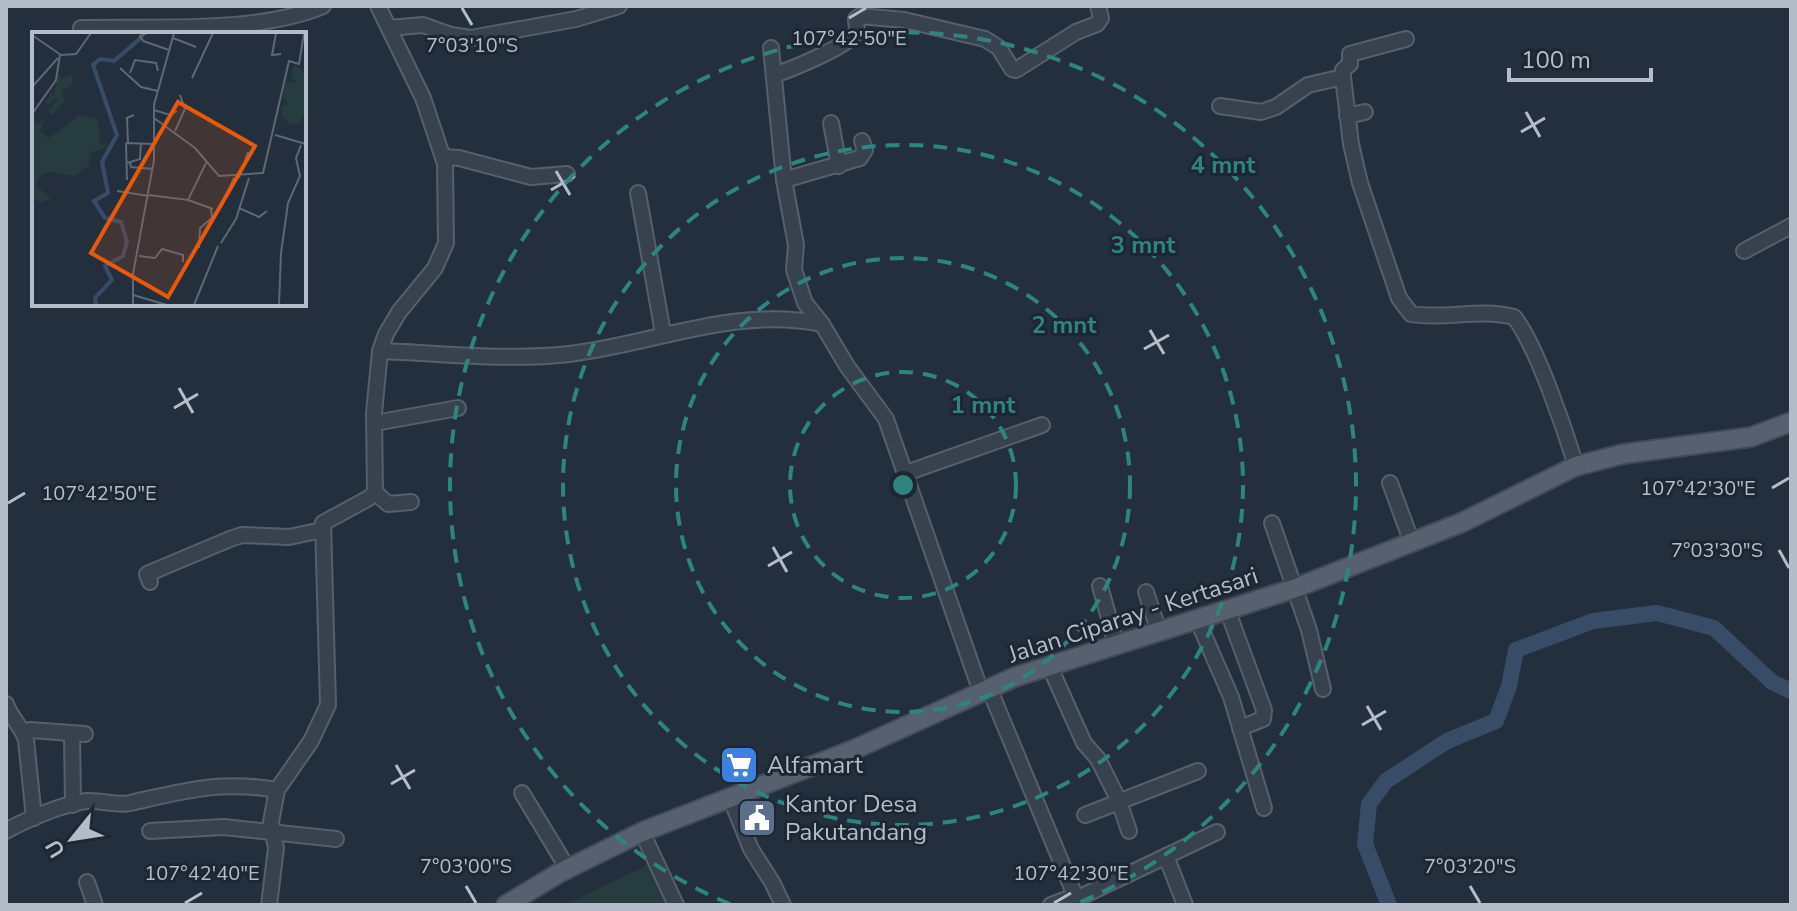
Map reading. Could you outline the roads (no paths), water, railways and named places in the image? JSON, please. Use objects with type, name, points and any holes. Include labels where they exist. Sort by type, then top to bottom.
[{"type":"main road","name":"Jalan Ciparay - Kertasari","points":[[506,905],[642,832],[853,750],[985,690],[1049,665],[1293,589],[1463,522],[1576,466],[1623,454],[1751,437],[1791,422]]},
{"type":"street","points":[[81,28],[224,25],[301,15],[323,6]]},
{"type":"street","points":[[269,905],[276,859],[271,822],[277,790],[311,741],[328,705],[326,554],[322,530],[325,520],[375,492],[375,423],[380,351],[399,312],[435,268],[446,243],[443,157],[423,98],[378,6]]},
{"type":"street","points":[[389,28],[423,25],[471,38],[576,19],[619,6]]},
{"type":"street","points":[[774,75],[805,64],[852,38],[857,29],[856,19],[860,16],[904,20],[985,39],[999,48],[1012,69],[1016,70],[1076,32],[1097,24],[1101,18],[1098,6]]},
{"type":"street","points":[[1406,39],[1350,54],[1350,64],[1343,70],[1347,116],[1360,183],[1377,241],[1399,298],[1411,314],[1423,316],[1467,312],[1514,317],[1527,339],[1576,466]]},
{"type":"street","points":[[771,48],[784,180],[796,245],[794,270],[805,303],[886,419],[985,690],[1077,900]]},
{"type":"street","points":[[1220,106],[1261,112],[1276,107],[1308,85],[1343,77]]},
{"type":"street","points":[[1347,116],[1365,112]]},
{"type":"street","points":[[831,123],[839,166]]},
{"type":"street","points":[[784,180],[839,166],[864,155],[862,141]]},
{"type":"street","points":[[443,157],[459,158],[531,177],[567,174]]},
{"type":"street","points":[[638,193],[663,333]]},
{"type":"street","points":[[1744,251],[1791,226]]},
{"type":"street","points":[[380,351],[569,354],[731,321],[804,320],[822,324]]},
{"type":"street","points":[[375,423],[458,408]]},
{"type":"street","points":[[906,473],[1042,425]]},
{"type":"street","points":[[1390,483],[1412,543]]},
{"type":"street","points":[[375,492],[388,504],[411,502]]},
{"type":"street","points":[[1272,523],[1309,630],[1323,689]]},
{"type":"street","points":[[150,582],[147,574],[242,535],[289,537],[322,530]]},
{"type":"street","points":[[1100,586],[1116,644]]},
{"type":"street","points":[[1146,592],[1159,632]]},
{"type":"street","points":[[1227,609],[1264,710],[1263,719],[1240,728]]},
{"type":"street","points":[[1197,619],[1228,690],[1264,808]]},
{"type":"street","points":[[1049,665],[1084,743],[1098,759],[1119,801],[1129,831]]},
{"type":"street","points":[[6,704],[11,717],[23,732],[34,818]]},
{"type":"street","points":[[23,732],[78,734],[73,805]]},
{"type":"street","points":[[1085,815],[1198,771]]},
{"type":"street","points":[[6,831],[34,818],[88,801],[128,804],[182,790],[224,785],[277,790]]},
{"type":"street","points":[[522,793],[568,869]]},
{"type":"street","points":[[730,797],[751,849],[783,905]]},
{"type":"street","points":[[150,831],[224,827],[336,839]]},
{"type":"street","points":[[642,832],[676,905]]},
{"type":"street","points":[[1051,905],[1077,900],[1217,832]]},
{"type":"street","points":[[1166,856],[1185,905]]},
{"type":"street","points":[[87,882],[95,905]]},
{"type":"waterway","points":[[1389,905],[1365,844],[1369,804],[1386,781],[1447,741],[1496,721],[1509,686],[1516,650],[1593,621],[1657,613],[1714,628],[1772,682],[1791,691]]},
{"type":"place","name":"Alfamart","points":[[739,765]]},
{"type":"place","name":"Kantor Desa Pakutandang","points":[[757,818]]}]
